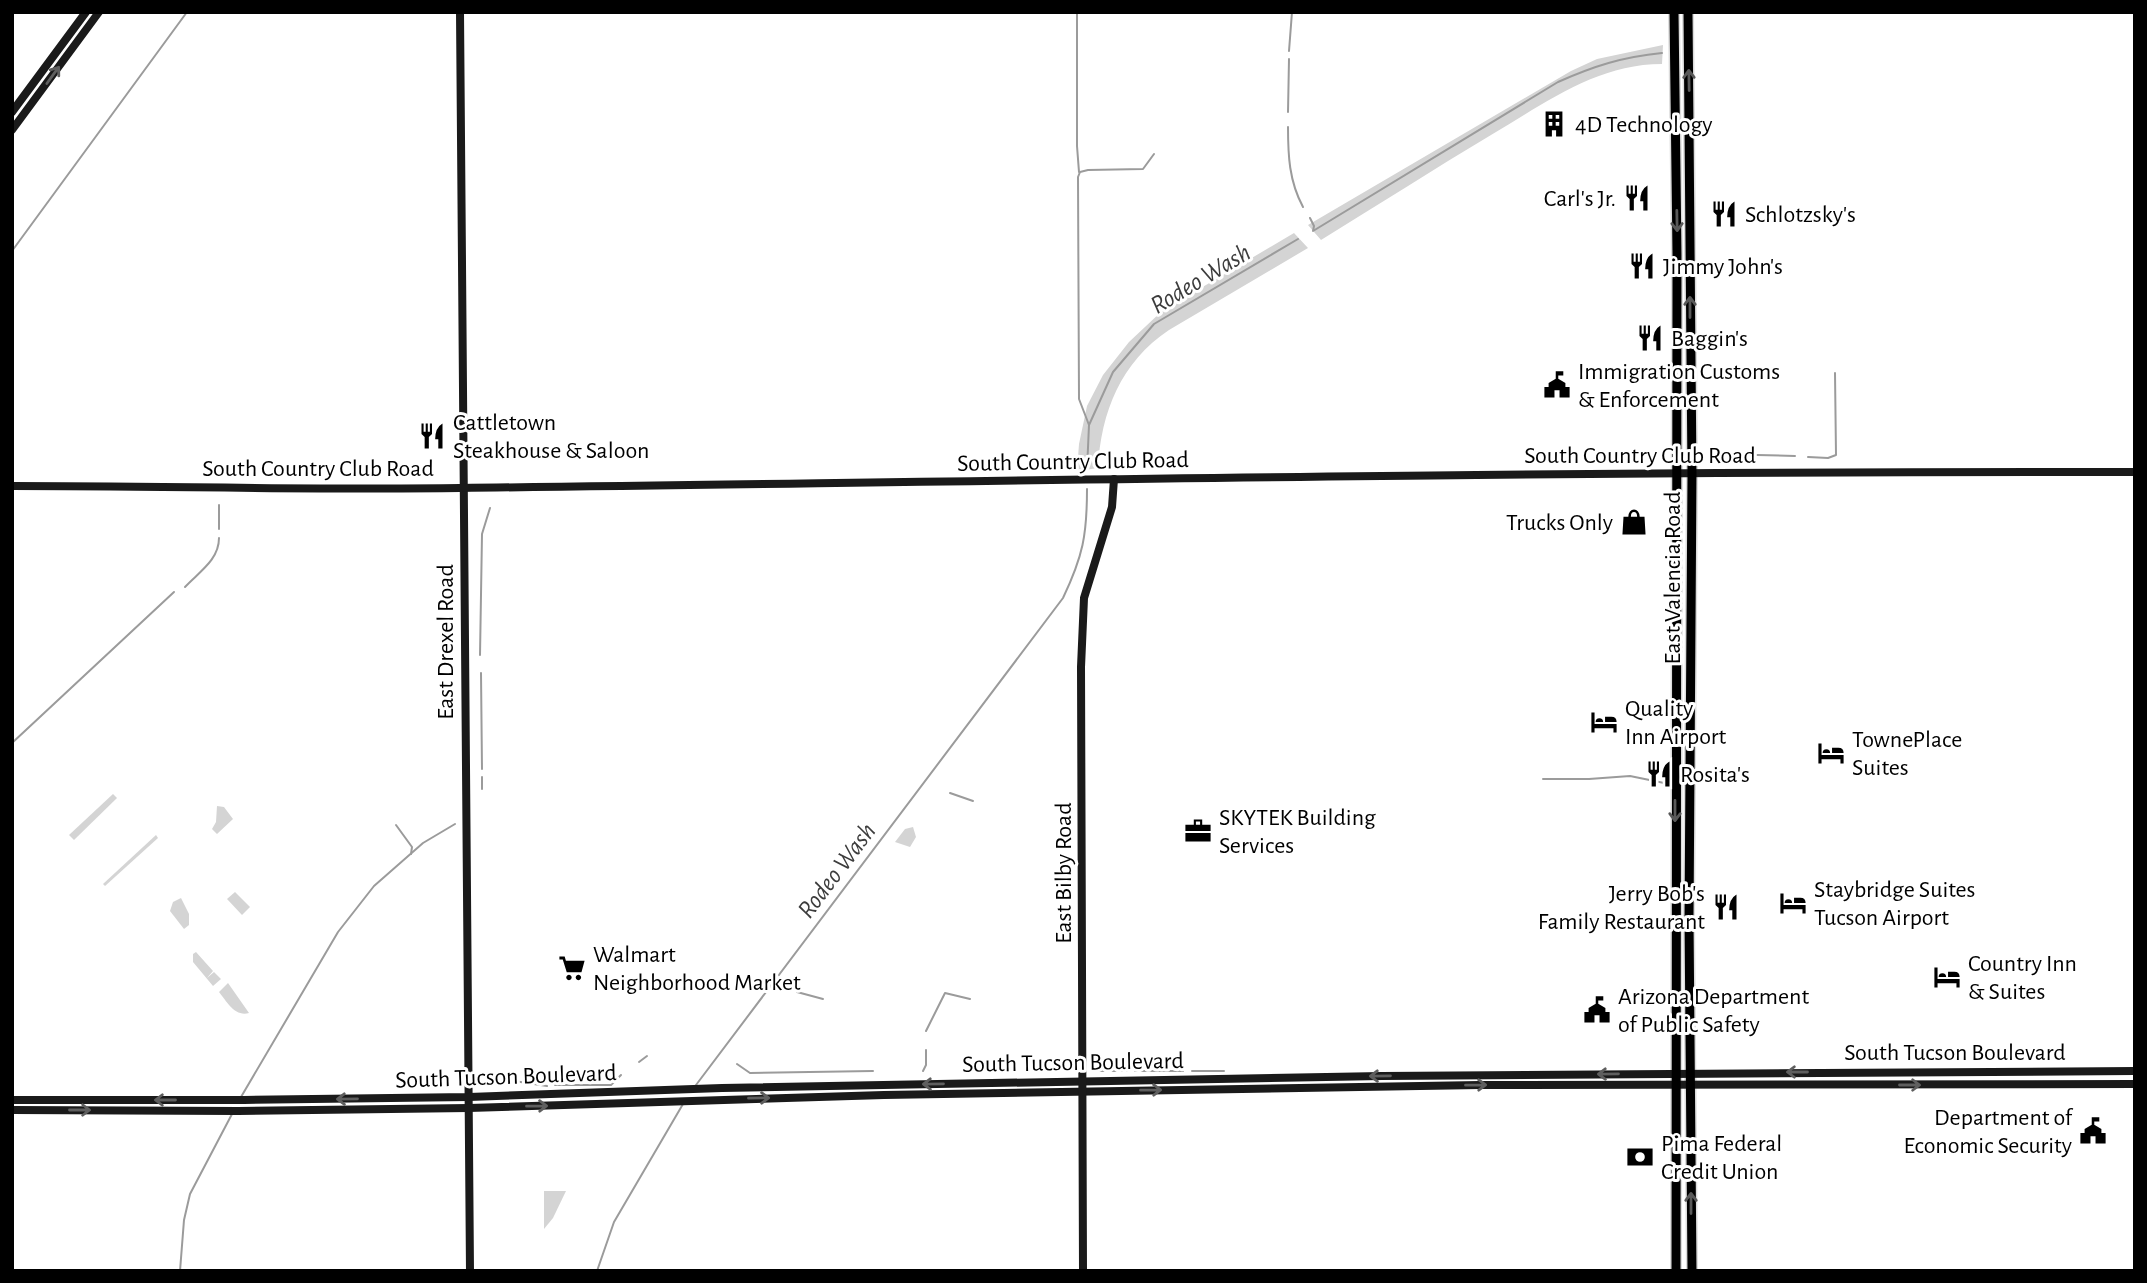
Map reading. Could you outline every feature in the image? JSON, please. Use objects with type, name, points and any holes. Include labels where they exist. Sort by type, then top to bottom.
[{"type":"main road","points":[[12,112],[86,12]]},
{"type":"main road","points":[[12,130],[99,12]]},
{"type":"main road","name":"East Drexel Road","points":[[460,12],[470,1271]]},
{"type":"main road","name":"East Valencia Road","points":[[1673,12],[1677,474],[1676,1271]]},
{"type":"main road","name":"East Valencia Road","points":[[1688,12],[1692,474],[1689,919],[1692,1271]]},
{"type":"main road","points":[[74,28],[83,34]]},
{"type":"main road","points":[[1676,178],[1690,178]]},
{"type":"main road","name":"South Country Club Road","points":[[12,486],[463,488],[1114,479],[2135,472]]},
{"type":"main road","name":"East Bilby Road","points":[[1083,1271],[1081,667],[1084,598],[1112,508],[1114,479]]},
{"type":"main road","points":[[1676,626],[1691,626]]},
{"type":"main road","points":[[1675,756],[1690,756]]},
{"type":"main road","points":[[1676,919],[1689,919]]},
{"type":"main road","name":"South Tucson Boulevard","points":[[12,1110],[469,1108],[1083,1087],[1676,1073],[2135,1071]]},
{"type":"main road","name":"South Tucson Boulevard","points":[[12,1100],[469,1097],[698,1088],[2135,1084]]},
{"type":"main road","points":[[1676,1225],[1691,1224]]},
{"type":"shaded area","points":[[1663,45],[1662,64],[1615,71],[1572,88],[1531,110],[1321,240],[1308,225],[1571,71],[1597,59]]},
{"type":"shaded area","points":[[1294,233],[1308,248],[1169,330],[1138,357],[1126,373],[1109,408],[1098,468],[1077,471],[1079,444],[1087,406],[1103,375],[1129,342],[1162,311]]},
{"type":"shaded area","points":[[113,794],[117,798],[74,840],[69,835]]},
{"type":"shaded area","points":[[217,806],[224,807],[233,819],[217,834],[212,829],[216,822]]},
{"type":"shaded area","points":[[913,827],[916,837],[910,847],[895,842],[905,829]]},
{"type":"shaded area","points":[[156,835],[158,838],[105,886],[103,884]]},
{"type":"shaded area","points":[[235,892],[250,907],[242,915],[227,899]]},
{"type":"shaded area","points":[[181,898],[189,914],[189,925],[184,929],[170,911],[173,902]]},
{"type":"shaded area","points":[[196,952],[213,971],[207,978],[214,972],[221,979],[213,986],[193,962],[193,954]]},
{"type":"shaded area","points":[[228,983],[249,1013],[235,1011],[219,992]]},
{"type":"shaded area","points":[[544,1191],[566,1191],[553,1218],[544,1229]]},
{"type":"waterway","points":[[12,251],[187,12]]},
{"type":"waterway","points":[[1077,12],[1079,172]]},
{"type":"waterway","name":"Rodeo Wash","points":[[1289,51],[1292,12]]},
{"type":"waterway","points":[[1310,218],[1313,231],[1558,82],[1608,63],[1662,53]]},
{"type":"waterway","name":"Rodeo Wash","points":[[1288,112],[1289,59]]},
{"type":"waterway","name":"Rodeo Wash","points":[[1288,127],[1292,178],[1303,207]]},
{"type":"waterway","points":[[1089,425],[1079,399],[1078,177],[1080,172],[1088,170],[1143,169],[1154,154]]},
{"type":"waterway","name":"Rodeo Wash","points":[[1087,470],[1089,425],[1113,372],[1154,324],[1298,239]]},
{"type":"waterway","points":[[1808,457],[1828,458],[1836,455],[1835,373]]},
{"type":"waterway","points":[[1757,455],[1795,456]]},
{"type":"waterway","name":"Rodeo Wash","points":[[696,1085],[1063,598],[1082,545],[1087,489]]},
{"type":"waterway","points":[[219,505],[219,529]]},
{"type":"waterway","points":[[480,655],[482,534],[490,508]]},
{"type":"waterway","points":[[185,587],[212,559],[219,538]]},
{"type":"waterway","points":[[12,743],[174,592]]},
{"type":"waterway","points":[[481,673],[482,769]]},
{"type":"waterway","points":[[1543,779],[1630,776],[1669,784]]},
{"type":"waterway","points":[[482,777],[482,789]]},
{"type":"waterway","points":[[950,793],[973,801]]},
{"type":"waterway","points":[[241,1097],[338,932],[374,886],[423,843],[455,824]]},
{"type":"waterway","points":[[396,825],[412,847],[411,854]]},
{"type":"waterway","points":[[797,992],[823,999]]},
{"type":"waterway","points":[[926,1031],[945,993],[970,999]]},
{"type":"waterway","points":[[923,1071],[926,1065],[926,1050]]},
{"type":"waterway","points":[[639,1062],[647,1056]]},
{"type":"waterway","points":[[737,1064],[750,1073],[873,1071]]},
{"type":"waterway","points":[[1097,1071],[1127,1071]]},
{"type":"waterway","points":[[1135,1071],[1183,1071]]},
{"type":"waterway","points":[[1192,1071],[1224,1071]]},
{"type":"waterway","points":[[555,1085],[611,1085],[621,1075]]},
{"type":"waterway","points":[[486,1082],[514,1081],[547,1086]]},
{"type":"waterway","name":"Rodeo Wash","points":[[597,1271],[614,1222],[683,1104]]},
{"type":"waterway","points":[[180,1271],[184,1220],[190,1194],[232,1114]]},
{"type":"place","name":"4D Technology","points":[[1554,124]]},
{"type":"place","name":"Carl's Jr.","points":[[1637,198]]},
{"type":"place","name":"Schlotzsky's","points":[[1724,214]]},
{"type":"place","name":"Jimmy John's","points":[[1642,266]]},
{"type":"place","name":"Baggin's","points":[[1650,338]]},
{"type":"place","name":"Immigration Customs & Enforcement","points":[[1557,385]]},
{"type":"place","name":"Cattletown Steakhouse & Saloon","points":[[432,436]]},
{"type":"place","name":"Trucks Only","points":[[1634,522]]},
{"type":"place","name":"Quality Inn Airport","points":[[1604,722]]},
{"type":"place","name":"TownePlace Suites","points":[[1831,753]]},
{"type":"place","name":"Rosita's","points":[[1659,774]]},
{"type":"place","name":"SKYTEK Building Services","points":[[1198,831]]},
{"type":"place","name":"Staybridge Suites Tucson Airport","points":[[1793,903]]},
{"type":"place","name":"Jerry Bob's Family Restaurant","points":[[1726,907]]},
{"type":"place","name":"Walmart Neighborhood Market","points":[[572,968]]},
{"type":"place","name":"Country Inn & Suites","points":[[1947,977]]},
{"type":"place","name":"Arizona Department of Public Safety","points":[[1597,1010]]},
{"type":"place","name":"Department of Economic Security","points":[[2093,1131]]},
{"type":"place","name":"Pima Federal Credit Union","points":[[1640,1157]]}]
